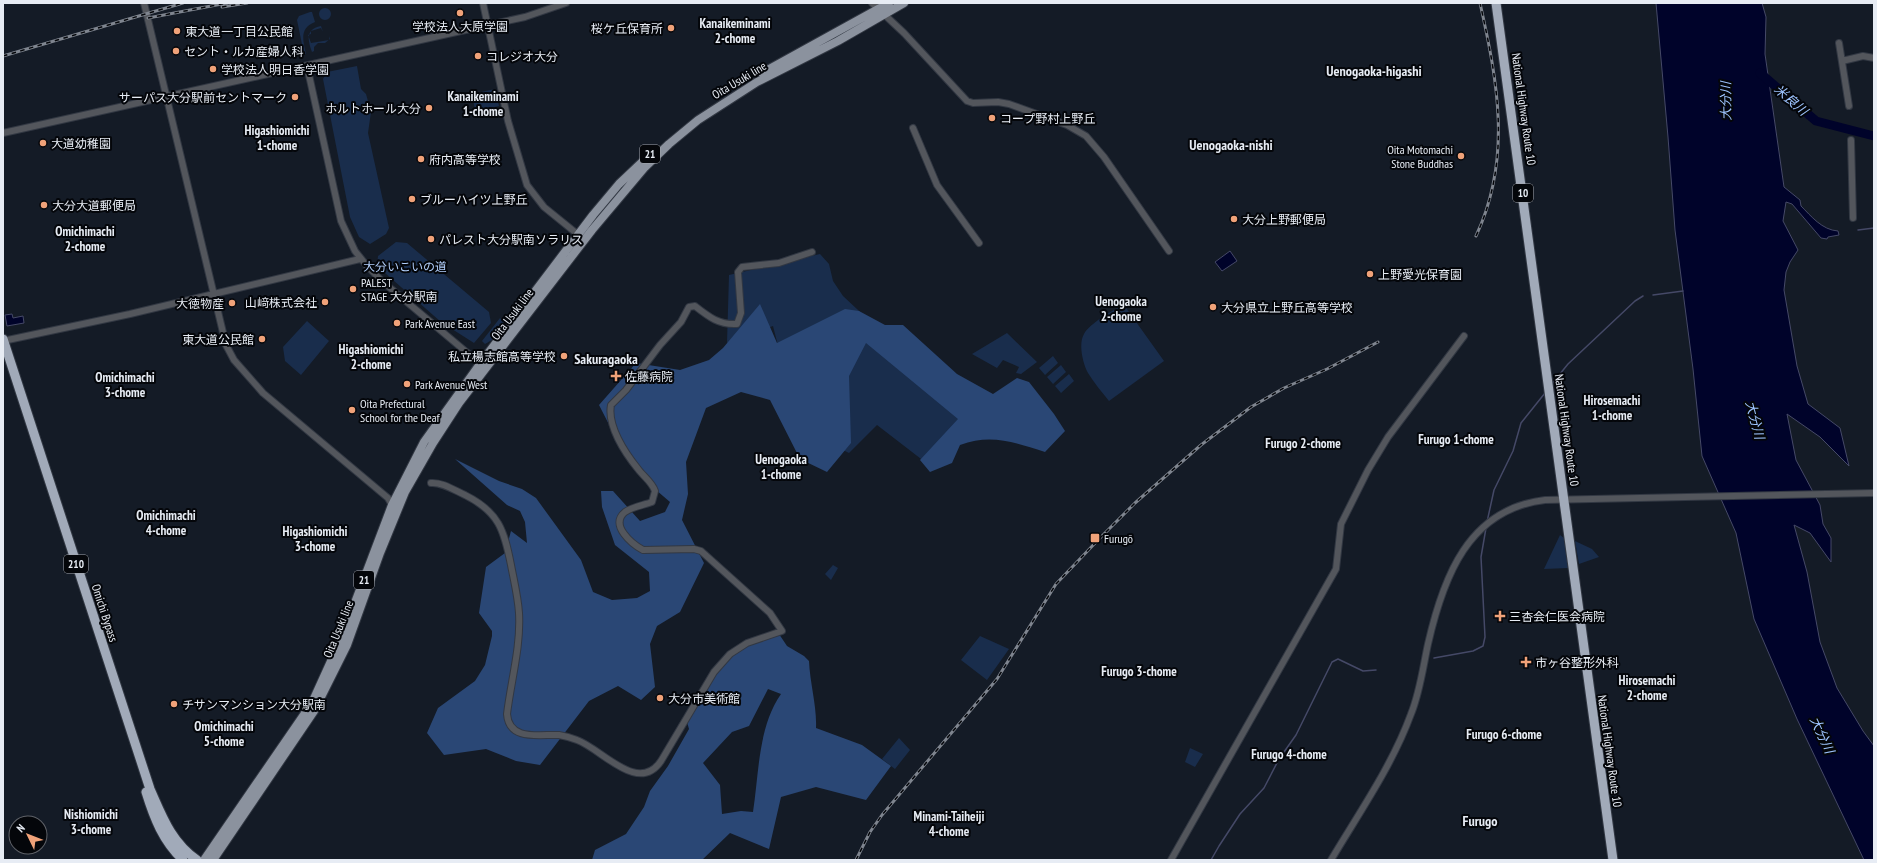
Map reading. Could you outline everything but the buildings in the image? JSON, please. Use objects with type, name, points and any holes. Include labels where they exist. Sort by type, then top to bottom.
[{"type":"highway","name":"National Highway Route 10","points":[[1496,3],[1613,860]]},
{"type":"highway","name":"Omichi Bypass","points":[[3,340],[150,789],[171,835],[187,853],[197,860]]},
{"type":"highway","name":"Omichi Bypass","points":[[3,358],[151,809],[164,837],[183,860]]},
{"type":"main road","name":"Oita Usuki line","points":[[881,12],[889,3]]},
{"type":"main road","name":"Oita Usuki line","points":[[204,860],[312,703],[342,637],[392,505],[402,482],[424,442],[629,174],[691,119],[738,87],[881,12],[904,3]]},
{"type":"main road","name":"Oita Usuki line","points":[[213,860],[314,711],[347,645],[380,553],[405,492],[448,419],[483,366]]},
{"type":"street","points":[[144,3],[226,345],[234,360],[253,384],[388,498],[392,505]]},
{"type":"street","points":[[483,3],[508,121],[526,185],[544,207],[581,237]]},
{"type":"street","points":[[3,133],[525,18],[566,3]]},
{"type":"street","points":[[872,3],[904,33],[966,101],[973,103],[998,102],[1009,104],[1072,127],[1086,136],[1104,157],[1169,251]]},
{"type":"street","points":[[1839,42],[1849,106]]},
{"type":"street","points":[[1842,61],[1863,56],[1874,58]]},
{"type":"street","points":[[307,66],[341,221],[348,238],[360,259],[383,282],[483,366]]},
{"type":"street","points":[[913,128],[937,185],[979,243]]},
{"type":"street","points":[[1850,140],[1853,218]]},
{"type":"street","points":[[430,483],[440,484],[482,505],[496,519],[503,533],[517,593],[519,614],[518,638],[507,714],[512,728],[519,733],[526,735],[560,736],[578,740],[636,774],[644,774],[651,771],[661,761],[714,672],[730,654],[747,643],[782,631],[770,613],[701,551],[694,549],[643,550],[622,532],[619,524],[624,513],[652,502],[655,491],[636,466],[618,436],[612,422],[611,405],[626,390],[660,345],[682,322],[689,307],[696,306],[710,318],[725,324],[737,324],[741,313],[738,272],[742,267],[779,263],[812,252]]},
{"type":"street","points":[[3,340],[213,294],[360,259]]},
{"type":"street","points":[[1171,860],[1336,569],[1341,524],[1372,461],[1410,407],[1464,336]]},
{"type":"street","points":[[1331,860],[1400,741],[1415,704],[1432,629],[1450,576],[1464,548],[1490,521],[1507,511],[1526,503],[1564,499],[1679,498],[1873,493]]},
{"type":"green space","points":[[327,8],[330,9],[330,19],[323,20],[320,19],[319,12],[320,9]]},
{"type":"green space","points":[[312,12],[315,22],[304,31],[303,40],[306,54],[304,54],[297,20],[299,16]]},
{"type":"green space","points":[[321,26],[323,32],[321,28],[311,31],[316,27]]},
{"type":"green space","points":[[309,37],[311,43],[329,40],[325,43],[318,43],[312,52]]},
{"type":"green space","name":"大分いこいの道","points":[[357,66],[361,89],[366,94],[371,112],[368,133],[389,228],[386,234],[370,244],[359,237],[350,217],[323,79],[327,72]]},
{"type":"green space","points":[[495,89],[499,106],[487,109],[487,112],[476,115],[472,94]]},
{"type":"green space","name":"大分いこいの道","points":[[396,242],[407,243],[489,312],[491,323],[474,343],[441,322],[377,266],[378,256]]},
{"type":"green space","points":[[820,254],[829,264],[833,281],[843,296],[872,323],[979,406],[925,462],[877,425],[849,453],[799,428],[773,326],[727,343],[729,275]]},
{"type":"green space","points":[[1124,305],[1164,361],[1109,401],[1086,369],[1081,343],[1084,334],[1096,321]]},
{"type":"green space","points":[[500,318],[504,322],[500,332],[485,344],[482,341]]},
{"type":"green space","points":[[307,321],[329,341],[301,375],[285,361],[283,347]]},
{"type":"green space","points":[[1007,333],[1037,362],[1021,374],[1016,373],[1019,367],[1003,360],[997,368],[972,354]]},
{"type":"green space","points":[[1053,356],[1058,363],[1045,375],[1039,368]]},
{"type":"green space","points":[[1061,365],[1066,372],[1053,384],[1047,377]]},
{"type":"green space","points":[[1069,374],[1074,381],[1061,393],[1055,386]]},
{"type":"green space","points":[[1560,535],[1564,538],[1568,568],[1544,569]]},
{"type":"green space","points":[[1575,541],[1592,549],[1599,557],[1579,564]]},
{"type":"green space","points":[[833,565],[838,568],[831,580],[825,574]]},
{"type":"green space","points":[[980,636],[1009,649],[987,680],[961,660]]},
{"type":"green space","points":[[899,738],[910,750],[895,769],[882,759]]},
{"type":"green space","points":[[1190,748],[1203,754],[1195,767],[1185,762]]},
{"type":"shaded area","points":[[760,304],[777,343],[845,309],[859,311],[885,325],[903,325],[957,374],[993,394],[1017,378],[1029,382],[1054,414],[1065,431],[1045,452],[1003,441],[972,441],[960,445],[952,463],[930,472],[920,460],[958,419],[866,343],[849,376],[851,443],[827,472],[800,459],[770,400],[741,392],[706,408],[686,462],[688,494],[682,520],[704,563],[680,612],[657,626],[650,644],[655,687],[641,700],[618,686],[589,701],[540,765],[516,761],[486,749],[444,755],[427,733],[438,708],[475,681],[485,665],[492,636],[492,631],[479,613],[486,567],[505,553],[511,531],[527,543],[525,522],[520,511],[507,505],[455,459],[499,481],[522,489],[536,498],[581,560],[593,592],[612,600],[637,598],[650,591],[649,572],[615,545],[602,507],[601,491],[613,491],[640,521],[665,512],[670,502],[642,478],[622,450],[599,405],[636,363],[680,370],[709,360],[723,348]]},
{"type":"shaded area","points":[[779,634],[787,646],[804,656],[809,661],[816,728],[862,745],[891,766],[866,800],[816,787],[781,797],[769,849],[730,833],[702,860],[592,860],[595,850],[626,834],[644,807],[650,791],[668,766],[689,729],[687,722],[719,669],[736,652],[751,644]],"holes":[[[768,689],[781,694],[773,707],[764,736],[758,766],[753,812],[741,811],[722,814],[720,785],[703,763],[732,732],[749,726]]]},
{"type":"water","name":"大分川","points":[[1656,3],[1762,3],[1766,17],[1765,54],[1784,187],[1800,200],[1801,206],[1817,222],[1827,228],[1838,231],[1839,235],[1828,237],[1827,239],[1821,238],[1792,204],[1786,202],[1783,221],[1798,250],[1790,262],[1786,272],[1784,290],[1797,366],[1808,404],[1840,428],[1849,466],[1820,437],[1787,414],[1796,460],[1820,505],[1823,524],[1831,538],[1831,562],[1810,533],[1794,525],[1807,572],[1820,642],[1837,688],[1863,731],[1874,746],[1874,860],[1864,860],[1797,719],[1754,619],[1736,533],[1702,456],[1693,369],[1675,230]]},
{"type":"water","points":[[1230,251],[1237,261],[1222,271],[1215,262]]},
{"type":"water","points":[[12,314],[13,318],[23,316],[24,323],[7,326],[5,315]]},
{"type":"waterway","name":"米良川","points":[[1760,73],[1816,121],[1874,136]]},
{"type":"waterway","points":[[1858,230],[1874,228]]},
{"type":"waterway","points":[[1653,295],[1683,291]]},
{"type":"waterway","points":[[1551,385],[1568,364],[1635,301],[1643,296]]},
{"type":"waterway","points":[[1487,522],[1494,490],[1513,451],[1521,423],[1545,393]]},
{"type":"waterway","points":[[1434,658],[1473,651],[1483,646],[1485,637],[1481,557],[1486,528]]},
{"type":"waterway","points":[[1211,860],[1240,814],[1264,788],[1279,759],[1296,735],[1332,662],[1338,659],[1363,671],[1376,670]]},
{"type":"railway","points":[[3,56],[183,3]]},
{"type":"railway","points":[[148,18],[227,3]]},
{"type":"railway","points":[[222,7],[247,3]]},
{"type":"railway","points":[[1476,236],[1487,207],[1494,178],[1498,150],[1496,92],[1492,62],[1480,3]]},
{"type":"railway","points":[[856,860],[870,832],[882,815],[997,679],[1056,584],[1135,503],[1201,445],[1251,407],[1284,388],[1327,369],[1378,342]]},
{"type":"place","name":"学校法人大原学園","points":[[460,13]]},
{"type":"place","name":"桜ケ丘保育所","points":[[671,28]]},
{"type":"place","name":"東大道一丁目公民館","points":[[177,31]]},
{"type":"place","name":"セント・ルカ産婦人科","points":[[176,51]]},
{"type":"place","name":"コレジオ大分","points":[[478,56]]},
{"type":"place","name":"学校法人明日香学園","points":[[213,69]]},
{"type":"place","name":"サーパス大分駅前セントマーク","points":[[295,97]]},
{"type":"place","name":"ホルトホール大分","points":[[429,108]]},
{"type":"place","name":"コープ野村上野丘","points":[[992,118]]},
{"type":"place","name":"大道幼稚園","points":[[43,143]]},
{"type":"place","name":"Oita Motomachi Stone Buddhas","points":[[1461,156]]},
{"type":"place","name":"府内高等学校","points":[[421,159]]},
{"type":"place","name":"ブルーハイツ上野丘","points":[[412,199]]},
{"type":"place","name":"大分大道郵便局","points":[[44,205]]},
{"type":"place","name":"大分上野郵便局","points":[[1234,219]]},
{"type":"place","name":"パレスト大分駅南ソラリス","points":[[431,239]]},
{"type":"place","name":"上野愛光保育園","points":[[1370,274]]},
{"type":"place","name":"PALEST STAGE 大分駅南","points":[[353,289]]},
{"type":"place","name":"山﨑株式会社","points":[[325,302]]},
{"type":"place","name":"大徳物産","points":[[232,303]]},
{"type":"place","name":"大分県立上野丘高等学校","points":[[1213,307]]},
{"type":"place","name":"Park Avenue East","points":[[397,323]]},
{"type":"place","name":"東大道公民館","points":[[262,339]]},
{"type":"place","name":"私立楊志館高等学校","points":[[564,356]]},
{"type":"place","name":"佐藤病院","points":[[616,376]]},
{"type":"place","name":"Park Avenue West","points":[[407,384]]},
{"type":"place","name":"Oita Prefectural School for the Deaf","points":[[352,410]]},
{"type":"place","name":"Furugō","points":[[1095,538]]},
{"type":"place","name":"三杏会仁医会病院","points":[[1500,616]]},
{"type":"place","name":"市ヶ谷整形外科","points":[[1526,662]]},
{"type":"place","name":"大分市美術館","points":[[660,698]]},
{"type":"place","name":"チサンマンション大分駅南","points":[[174,704]]},
{"type":"district","name":"Kanaikeminami 2-chome","points":[[735,30]]},
{"type":"district","name":"Uenogaoka-higashi","points":[[1374,71]]},
{"type":"district","name":"Kanaikeminami 1-chome","points":[[483,104]]},
{"type":"district","name":"Higashiomichi 1-chome","points":[[277,138]]},
{"type":"district","name":"Uenogaoka-nishi","points":[[1231,145]]},
{"type":"district","name":"Omichimachi 2-chome","points":[[85,238]]},
{"type":"district","name":"Uenogaoka 2-chome","points":[[1121,308]]},
{"type":"district","name":"Higashiomichi 2-chome","points":[[371,356]]},
{"type":"district","name":"Sakuragaoka","points":[[606,359]]},
{"type":"district","name":"Omichimachi 3-chome","points":[[125,384]]},
{"type":"district","name":"Hirosemachi 1-chome","points":[[1612,408]]},
{"type":"district","name":"Furugo 1-chome","points":[[1456,439]]},
{"type":"district","name":"Furugo 2-chome","points":[[1303,443]]},
{"type":"district","name":"Uenogaoka 1-chome","points":[[781,466]]},
{"type":"district","name":"Omichimachi 4-chome","points":[[166,522]]},
{"type":"district","name":"Higashiomichi 3-chome","points":[[315,538]]},
{"type":"district","name":"Furugo 3-chome","points":[[1139,671]]},
{"type":"district","name":"Hirosemachi 2-chome","points":[[1647,688]]},
{"type":"district","name":"Omichimachi 5-chome","points":[[224,734]]},
{"type":"district","name":"Furugo 6-chome","points":[[1504,734]]},
{"type":"district","name":"Furugo 4-chome","points":[[1289,754]]},
{"type":"district","name":"Furugo","points":[[1480,821]]},
{"type":"district","name":"Nishiomichi 3-chome","points":[[91,822]]},
{"type":"district","name":"Minami-Taiheiji 4-chome","points":[[949,824]]}]
